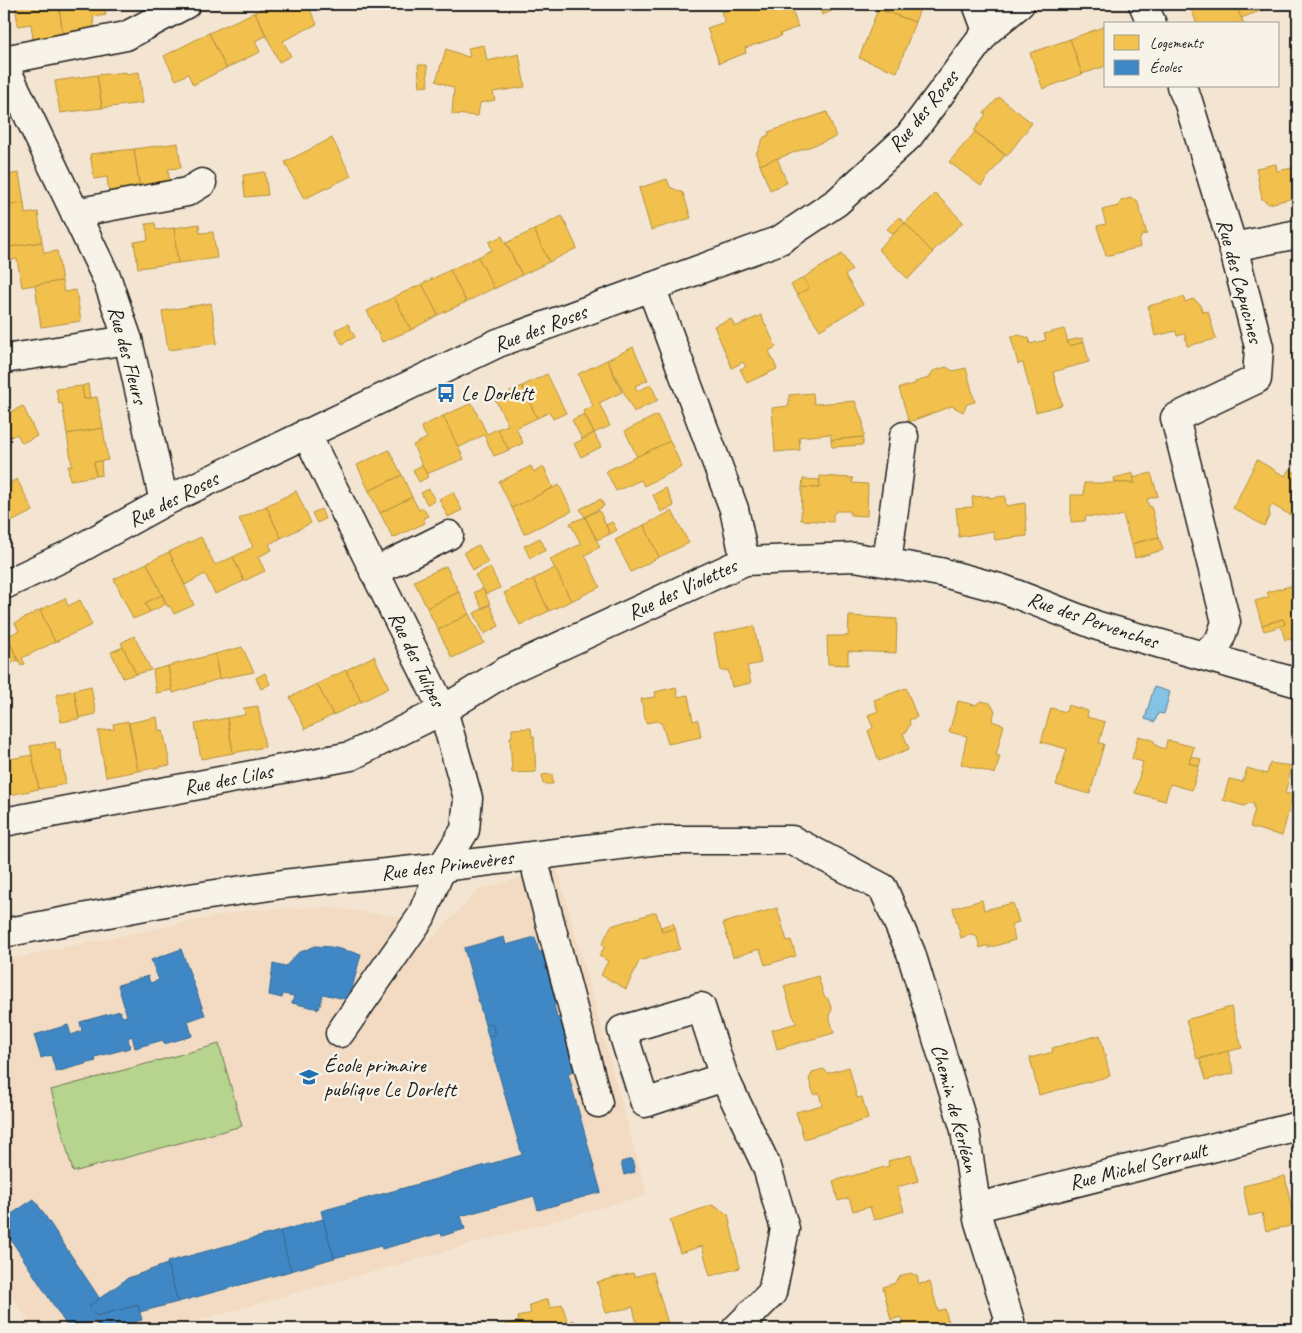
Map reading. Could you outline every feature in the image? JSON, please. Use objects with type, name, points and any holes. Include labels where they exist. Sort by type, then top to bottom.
[{"type":"street","points":[[4,60],[126,36],[186,4]]},
{"type":"street","points":[[977,4],[987,31]]},
{"type":"street","name":"Rue des Roses","points":[[4,585],[68,555],[164,502],[498,343],[780,240],[837,202],[909,136],[987,31],[1020,4]]},
{"type":"street","points":[[1143,4],[1151,22]]},
{"type":"street","name":"Rue des Fleurs","points":[[4,65],[107,279],[128,340],[164,502]]},
{"type":"street","name":"Rue des Capucines","points":[[1182,88],[1188,101],[1233,247],[1259,348],[1257,378],[1175,418],[1226,622],[1219,642],[1204,655]]},
{"type":"street","points":[[75,213],[187,192],[202,183]]},
{"type":"street","points":[[1233,247],[1298,234]]},
{"type":"street","name":"Rue des Violettes","points":[[443,710],[506,672],[745,561],[734,509],[651,287]]},
{"type":"street","points":[[4,359],[128,340]]},
{"type":"street","name":"Rue des Tulipes","points":[[306,433],[443,710],[468,798],[465,830],[442,867],[421,917],[340,1032]]},
{"type":"street","points":[[887,562],[904,436]]},
{"type":"street","points":[[374,572],[449,535]]},
{"type":"street","name":"Rue des Pervenches","points":[[745,561],[855,557],[940,572],[1003,589],[1098,626],[1298,683]]},
{"type":"street","name":"Rue des Lilas","points":[[4,822],[351,756],[443,710]]},
{"type":"street","name":"Rue des Primevères","points":[[4,933],[176,900],[283,884],[442,867],[668,838],[792,840],[883,888]]},
{"type":"street","points":[[537,873],[598,1103]]},
{"type":"street","name":"Chemin de Kerléan","points":[[883,888],[910,953],[965,1130],[978,1207],[978,1219],[1010,1321],[1003,1329]]},
{"type":"street","points":[[724,1077],[767,1167],[785,1229],[772,1293],[736,1329]]},
{"type":"street","name":"Rue Michel Serrault","points":[[978,1207],[1298,1126]]},
{"type":"shaded area","name":"École primaire publique Le Dorlett","points":[[557,867],[647,1195],[168,1329],[34,1329],[4,1285],[4,960],[246,910],[325,907],[396,916],[403,921],[402,930],[423,943],[427,943],[479,890]]},
{"type":"green space","points":[[219,1044],[242,1126],[73,1172],[51,1090]]},
{"type":"water","points":[[1154,687],[1170,692],[1164,714],[1158,713],[1155,722],[1145,719]]},
{"type":"building: Logements","points":[[15,4],[59,4],[63,36],[33,39],[31,24],[18,26]]},
{"type":"building: Logements","points":[[59,4],[104,4],[106,15],[93,17],[95,32],[63,36]]},
{"type":"building: Logements","points":[[269,4],[307,4],[317,24],[283,41],[291,56],[279,62],[255,12]]},
{"type":"building: Logements","points":[[746,4],[790,4],[798,27],[780,34],[781,36],[745,48],[746,53],[719,63],[707,28],[725,22],[721,12]]},
{"type":"building: Logements","points":[[818,4],[830,4],[832,11],[822,15]]},
{"type":"building: Logements","points":[[880,4],[922,4],[915,22],[878,9]]},
{"type":"building: Logements","points":[[1189,4],[1236,4],[1243,22],[1196,22]]},
{"type":"building: Logements","points":[[1236,4],[1276,4],[1276,5],[1241,18]]},
{"type":"building: Logements","points":[[878,9],[915,22],[897,72],[859,58]]},
{"type":"building: Logements","points":[[255,12],[266,36],[255,41],[260,52],[226,68],[209,33]]},
{"type":"building: Logements","points":[[1104,27],[1104,67],[1082,74],[1070,39]]},
{"type":"building: Logements","points":[[209,33],[226,68],[193,85],[188,74],[176,80],[164,56]]},
{"type":"building: Logements","points":[[1070,39],[1082,74],[1043,89],[1030,53]]},
{"type":"building: Logements","points":[[484,45],[487,61],[519,54],[525,87],[493,92],[495,100],[480,103],[478,116],[452,114],[454,88],[436,81],[446,49],[470,57],[468,48]]},
{"type":"building: Logements","points":[[418,65],[427,65],[428,86],[420,87]]},
{"type":"building: Logements","points":[[126,72],[126,74],[139,72],[143,103],[102,108],[97,75]]},
{"type":"building: Logements","points":[[97,75],[102,108],[60,113],[55,81]]},
{"type":"building: Logements","points":[[999,97],[1032,123],[1007,156],[974,131],[986,114],[984,113]]},
{"type":"building: Logements","points":[[827,112],[836,137],[760,165],[756,154],[764,137],[769,135],[768,132]]},
{"type":"building: Logements","points":[[975,132],[1005,155],[981,186],[949,162]]},
{"type":"building: Logements","points":[[332,138],[351,176],[304,199],[285,162]]},
{"type":"building: Logements","points":[[178,143],[181,168],[168,169],[170,185],[140,189],[134,149]]},
{"type":"building: Logements","points":[[134,149],[140,189],[109,193],[107,177],[94,179],[90,154]]},
{"type":"building: Logements","points":[[777,158],[787,183],[770,190],[760,165]]},
{"type":"building: Logements","points":[[4,164],[6,175],[19,173],[24,203],[4,206]]},
{"type":"building: Logements","points":[[1276,164],[1277,171],[1298,167],[1298,197],[1269,204],[1262,199],[1256,168]]},
{"type":"building: Logements","points":[[265,172],[268,195],[245,197],[243,175]]},
{"type":"building: Logements","points":[[667,179],[670,187],[683,193],[691,218],[651,230],[639,188]]},
{"type":"building: Logements","points":[[935,193],[963,222],[932,252],[905,223]]},
{"type":"building: Logements","points":[[1130,198],[1137,200],[1147,234],[1142,235],[1139,242],[1140,247],[1106,256],[1097,226],[1106,224],[1102,210],[1118,206],[1121,201]]},
{"type":"building: Logements","points":[[24,203],[25,214],[38,212],[42,242],[4,248],[4,206]]},
{"type":"building: Logements","points":[[562,216],[577,248],[549,262],[534,230]]},
{"type":"building: Logements","points":[[899,217],[905,223],[893,234],[887,229]]},
{"type":"building: Logements","points":[[155,223],[156,230],[174,228],[178,263],[138,268],[134,242],[148,240],[146,224]]},
{"type":"building: Logements","points":[[905,223],[933,253],[908,279],[878,249]]},
{"type":"building: Logements","points":[[199,224],[200,233],[213,232],[217,258],[178,263],[174,228]]},
{"type":"building: Logements","points":[[534,230],[549,262],[522,275],[506,243]]},
{"type":"building: Logements","points":[[502,236],[522,275],[494,289],[478,257],[492,250],[489,242]]},
{"type":"building: Logements","points":[[42,242],[44,253],[57,251],[62,281],[22,287],[17,259],[5,261],[4,248]]},
{"type":"building: Logements","points":[[842,254],[852,270],[845,275],[863,304],[820,330],[797,295],[809,288],[803,278]]},
{"type":"building: Logements","points":[[478,257],[494,288],[466,302],[450,270]]},
{"type":"building: Logements","points":[[450,270],[466,302],[438,315],[422,284]]},
{"type":"building: Logements","points":[[803,278],[809,288],[797,295],[791,285]]},
{"type":"building: Logements","points":[[62,281],[64,292],[76,290],[81,321],[41,327],[35,285]]},
{"type":"building: Logements","points":[[422,284],[438,315],[411,330],[394,297]]},
{"type":"building: Logements","points":[[394,297],[411,330],[382,342],[367,311]]},
{"type":"building: Logements","points":[[1184,297],[1185,302],[1193,299],[1200,304],[1203,312],[1208,311],[1216,339],[1187,346],[1185,334],[1177,336],[1176,331],[1155,336],[1148,306]]},
{"type":"building: Logements","points":[[211,303],[217,343],[168,350],[162,311]]},
{"type":"building: Logements","points":[[761,315],[776,347],[769,351],[777,369],[747,383],[740,369],[746,367],[743,362],[732,368],[714,326],[731,319],[735,327]]},
{"type":"building: Logements","points":[[348,324],[355,337],[342,344],[335,330]]},
{"type":"building: Logements","points":[[1064,329],[1069,346],[1084,342],[1089,362],[1053,372],[1062,405],[1036,412],[1023,363],[1018,364],[1011,337],[1019,335],[1029,338],[1030,344],[1046,340],[1044,334]]},
{"type":"building: Logements","points":[[1082,338],[1084,342],[1069,346],[1067,341]]},
{"type":"building: Logements","points":[[633,347],[648,380],[635,386],[637,391],[651,385],[658,400],[634,412],[607,360]]},
{"type":"building: Logements","points":[[607,360],[622,392],[599,403],[610,426],[594,433],[583,411],[593,406],[578,374]]},
{"type":"building: Logements","points":[[946,367],[953,371],[966,368],[975,402],[967,404],[963,412],[952,406],[909,422],[899,388],[929,378],[933,371]]},
{"type":"building: Logements","points":[[547,374],[566,413],[553,419],[550,412],[537,418],[522,386]]},
{"type":"building: Logements","points":[[88,384],[90,398],[84,399],[82,386]]},
{"type":"building: Logements","points":[[82,386],[84,399],[97,397],[103,428],[67,434],[62,403],[59,404],[56,389]]},
{"type":"building: Logements","points":[[522,386],[537,418],[516,428],[523,443],[509,450],[497,429],[508,425],[495,399]]},
{"type":"building: Logements","points":[[813,393],[814,404],[855,401],[863,422],[864,437],[831,440],[831,434],[799,437],[800,450],[775,452],[772,408],[789,406],[789,395]]},
{"type":"building: Logements","points":[[4,403],[8,413],[23,406],[37,436],[22,443],[17,434],[6,439]]},
{"type":"building: Logements","points":[[472,403],[487,434],[497,429],[509,450],[494,456],[484,435],[458,448],[443,416]]},
{"type":"building: Logements","points":[[584,414],[594,433],[582,439],[572,420]]},
{"type":"building: Logements","points":[[657,415],[670,441],[637,457],[625,431]]},
{"type":"building: Logements","points":[[443,416],[464,459],[426,474],[413,445],[427,438],[421,427]]},
{"type":"building: Logements","points":[[103,428],[108,460],[94,462],[96,476],[70,480],[68,466],[72,466],[67,434]]},
{"type":"building: Logements","points":[[594,433],[601,447],[581,457],[574,444]]},
{"type":"building: Logements","points":[[863,437],[863,445],[832,447],[831,440]]},
{"type":"building: Logements","points":[[670,441],[682,467],[644,486],[641,480],[616,491],[606,471]]},
{"type":"building: Logements","points":[[389,450],[402,475],[369,491],[357,465]]},
{"type":"building: Logements","points":[[1257,460],[1285,476],[1289,469],[1298,474],[1298,519],[1272,505],[1269,510],[1270,515],[1264,526],[1233,508]]},
{"type":"building: Logements","points":[[101,461],[102,475],[96,476],[94,462]]},
{"type":"building: Logements","points":[[422,465],[428,477],[419,482],[413,470]]},
{"type":"building: Logements","points":[[531,466],[534,472],[544,467],[553,488],[512,508],[499,482]]},
{"type":"building: Logements","points":[[1133,473],[1135,483],[1115,483],[1114,478]]},
{"type":"building: Logements","points":[[1151,473],[1158,496],[1147,499],[1149,507],[1151,506],[1159,537],[1131,544],[1123,515],[1112,518],[1086,516],[1085,521],[1071,522],[1071,495],[1084,495],[1084,483],[1135,483],[1133,478]]},
{"type":"building: Logements","points":[[402,475],[412,497],[380,513],[369,491]]},
{"type":"building: Logements","points":[[820,476],[853,478],[852,483],[868,484],[867,516],[850,515],[850,511],[837,511],[833,514],[833,522],[801,520],[802,487],[819,488]]},
{"type":"building: Logements","points":[[17,479],[33,511],[5,525],[4,486]]},
{"type":"building: Logements","points":[[803,479],[820,480],[819,488],[802,487]]},
{"type":"building: Logements","points":[[559,485],[572,511],[524,534],[512,508]]},
{"type":"building: Logements","points":[[666,488],[674,506],[661,512],[653,495]]},
{"type":"building: Logements","points":[[429,489],[435,501],[427,504],[421,493]]},
{"type":"building: Logements","points":[[296,491],[311,523],[281,538],[266,506]]},
{"type":"building: Logements","points":[[453,492],[462,510],[448,517],[439,499]]},
{"type":"building: Logements","points":[[989,496],[989,498],[1005,496],[1006,506],[1025,503],[1027,536],[995,540],[993,531],[959,537],[956,508],[973,507],[972,497]]},
{"type":"building: Logements","points":[[412,497],[419,510],[423,508],[428,516],[423,518],[425,523],[393,538],[380,513]]},
{"type":"building: Logements","points":[[601,499],[604,506],[585,517],[580,509]]},
{"type":"building: Logements","points":[[266,506],[281,538],[269,544],[272,550],[258,557],[265,571],[244,581],[233,557],[253,547],[239,519]]},
{"type":"building: Logements","points":[[321,509],[325,519],[317,523],[312,513]]},
{"type":"building: Logements","points":[[599,510],[610,534],[597,540],[585,517]]},
{"type":"building: Logements","points":[[672,511],[689,543],[659,557],[644,525]]},
{"type":"building: Logements","points":[[585,517],[600,547],[585,555],[600,587],[571,601],[550,559],[581,544],[570,523]]},
{"type":"building: Logements","points":[[612,522],[617,530],[610,534],[606,525]]},
{"type":"building: Logements","points":[[644,525],[659,557],[631,572],[615,540]]},
{"type":"building: Logements","points":[[201,537],[215,565],[233,557],[244,581],[215,594],[205,574],[185,585],[169,552]]},
{"type":"building: Logements","points":[[1159,537],[1163,550],[1135,558],[1132,544]]},
{"type":"building: Logements","points":[[540,538],[546,550],[530,558],[524,546]]},
{"type":"building: Logements","points":[[479,545],[488,563],[473,570],[464,552]]},
{"type":"building: Logements","points":[[169,552],[194,605],[174,614],[170,606],[168,607],[147,563]]},
{"type":"building: Logements","points":[[147,563],[162,595],[145,603],[150,612],[133,619],[114,579]]},
{"type":"building: Logements","points":[[446,566],[459,592],[427,608],[414,581]]},
{"type":"building: Logements","points":[[490,567],[500,588],[486,594],[475,575]]},
{"type":"building: Logements","points":[[555,568],[571,601],[549,611],[533,579]]},
{"type":"building: Logements","points":[[533,579],[549,611],[520,625],[504,593]]},
{"type":"building: Logements","points":[[1298,584],[1298,638],[1285,640],[1281,626],[1285,624],[1283,619],[1262,625],[1255,601],[1269,597],[1267,592]]},
{"type":"building: Logements","points":[[483,589],[490,604],[482,608],[474,592]]},
{"type":"building: Logements","points":[[459,592],[469,614],[438,630],[427,608]]},
{"type":"building: Logements","points":[[162,595],[166,604],[150,612],[145,603]]},
{"type":"building: Logements","points":[[65,598],[68,606],[80,600],[92,625],[55,642],[40,610]]},
{"type":"building: Logements","points":[[490,605],[499,626],[484,634],[474,613]]},
{"type":"building: Logements","points":[[40,610],[55,642],[22,658],[25,664],[21,666],[7,636],[19,631],[15,623]]},
{"type":"building: Logements","points":[[469,614],[484,643],[452,658],[438,630]]},
{"type":"building: Logements","points":[[849,616],[897,619],[896,653],[848,651],[848,665],[828,664],[827,636],[848,636]]},
{"type":"building: Logements","points":[[1283,619],[1285,624],[1282,626],[1264,631],[1262,625]]},
{"type":"building: Logements","points":[[754,626],[761,663],[747,666],[751,683],[732,687],[728,670],[721,671],[714,634]]},
{"type":"building: Logements","points":[[7,636],[18,660],[4,667],[4,638]]},
{"type":"building: Logements","points":[[134,636],[151,670],[136,674],[121,643]]},
{"type":"building: Logements","points":[[123,647],[136,674],[123,678],[111,652]]},
{"type":"building: Logements","points":[[242,647],[254,672],[219,679],[215,654]]},
{"type":"building: Logements","points":[[215,654],[219,679],[173,693],[168,666]]},
{"type":"building: Logements","points":[[374,656],[389,688],[361,702],[346,670]]},
{"type":"building: Logements","points":[[168,666],[172,690],[156,693],[153,670]]},
{"type":"building: Logements","points":[[346,670],[361,702],[333,715],[317,684]]},
{"type":"building: Logements","points":[[265,673],[270,684],[261,689],[256,678]]},
{"type":"building: Logements","points":[[317,684],[333,715],[305,729],[290,697]]},
{"type":"building: Logements","points":[[91,686],[96,714],[79,718],[74,690]]},
{"type":"building: Logements","points":[[676,687],[678,697],[688,695],[693,721],[698,720],[701,737],[668,744],[662,724],[657,721],[646,723],[641,699],[656,697],[655,692]]},
{"type":"building: Logements","points":[[906,688],[917,717],[909,720],[910,724],[906,732],[903,733],[909,749],[879,761],[868,731],[873,728],[868,715],[878,711],[874,700]]},
{"type":"building: Logements","points":[[74,690],[79,719],[61,722],[56,695]]},
{"type":"building: Logements","points":[[958,701],[975,705],[981,701],[990,703],[995,711],[992,721],[1004,725],[996,755],[1000,756],[995,774],[961,764],[967,736],[949,732]]},
{"type":"building: Logements","points":[[1068,705],[1088,711],[1087,717],[1105,722],[1099,743],[1104,744],[1090,794],[1056,785],[1067,749],[1041,742],[1051,708],[1066,712]]},
{"type":"building: Logements","points":[[258,706],[265,747],[233,753],[227,718],[245,715],[244,708]]},
{"type":"building: Logements","points":[[157,717],[159,731],[163,730],[170,765],[138,771],[129,723]]},
{"type":"building: Logements","points":[[227,718],[233,753],[201,759],[195,724]]},
{"type":"building: Logements","points":[[128,721],[138,771],[106,777],[98,731],[114,729],[113,724]]},
{"type":"building: Logements","points":[[531,728],[532,737],[534,736],[536,772],[512,773],[510,737],[512,737],[512,729]]},
{"type":"building: Logements","points":[[1138,736],[1153,740],[1157,746],[1165,749],[1167,740],[1194,747],[1189,763],[1199,766],[1192,790],[1170,784],[1165,801],[1135,793],[1143,762],[1132,759]]},
{"type":"building: Logements","points":[[55,742],[56,750],[60,750],[66,784],[39,789],[30,746]]},
{"type":"building: Logements","points":[[32,755],[39,789],[10,795],[4,760]]},
{"type":"building: Logements","points":[[1191,756],[1201,759],[1199,766],[1189,763]]},
{"type":"building: Logements","points":[[1270,763],[1292,766],[1285,793],[1293,795],[1282,836],[1250,827],[1255,809],[1253,809],[1254,804],[1249,803],[1244,806],[1223,800],[1229,779],[1243,782],[1247,768],[1267,774]]},
{"type":"building: Logements","points":[[552,774],[553,784],[543,784],[542,775]]},
{"type":"building: Logements","points":[[982,900],[984,910],[1013,903],[1019,922],[1011,924],[1015,940],[988,948],[988,945],[980,948],[977,937],[971,934],[961,938],[953,908]]},
{"type":"building: Logements","points":[[777,908],[787,941],[791,940],[796,956],[765,965],[760,949],[733,957],[723,923]]},
{"type":"building: Logements","points":[[656,912],[662,932],[675,928],[680,949],[639,961],[626,989],[601,975],[608,961],[599,956],[605,946],[602,944],[611,926]]},
{"type":"building: Logements","points":[[673,923],[675,928],[662,932],[661,927]]},
{"type":"building: Logements","points":[[818,976],[824,996],[828,999],[832,1010],[829,1015],[834,1033],[777,1049],[772,1030],[797,1023],[784,986]]},
{"type":"building: Logements","points":[[1231,1007],[1242,1048],[1197,1059],[1186,1020]]},
{"type":"building: Logements","points":[[1100,1035],[1110,1076],[1039,1095],[1030,1058],[1053,1052],[1052,1048]]},
{"type":"building: Logements","points":[[1228,1051],[1234,1073],[1206,1080],[1200,1059]]},
{"type":"building: Logements","points":[[849,1067],[857,1098],[862,1097],[868,1119],[804,1139],[796,1112],[822,1105],[819,1093],[814,1095],[809,1079],[813,1072],[823,1069],[828,1073]]},
{"type":"building: Logements","points":[[911,1155],[918,1181],[897,1187],[904,1211],[874,1220],[870,1207],[853,1211],[849,1198],[838,1201],[833,1181],[889,1166],[888,1161]]},
{"type":"building: Logements","points":[[1285,1176],[1295,1225],[1266,1231],[1262,1213],[1249,1216],[1243,1186]]},
{"type":"building: Logements","points":[[712,1205],[728,1214],[740,1268],[710,1276],[702,1246],[680,1253],[670,1220]]},
{"type":"building: Logements","points":[[653,1272],[668,1324],[638,1329],[633,1307],[606,1313],[597,1282],[633,1273],[634,1276],[637,1276]]},
{"type":"building: Logements","points":[[910,1273],[917,1276],[919,1284],[930,1282],[938,1311],[945,1309],[949,1325],[944,1326],[945,1329],[911,1329],[910,1326],[904,1328],[901,1317],[891,1320],[883,1287],[895,1283],[899,1277]]},
{"type":"building: Logements","points":[[548,1299],[550,1308],[562,1304],[568,1323],[574,1320],[576,1329],[503,1329],[502,1326],[519,1321],[518,1317],[531,1313],[529,1305]]},
{"type":"building: Écoles","points":[[504,937],[506,945],[535,937],[539,952],[543,951],[557,1004],[554,1005],[557,1018],[561,1017],[576,1070],[568,1073],[601,1192],[538,1210],[534,1196],[461,1216],[465,1229],[442,1236],[441,1233],[382,1249],[381,1246],[334,1258],[321,1211],[522,1155],[488,1036],[495,1035],[492,1023],[485,1025],[464,948]]},
{"type":"building: Écoles","points":[[315,946],[331,947],[361,954],[349,1000],[323,994],[319,1009],[292,1003],[294,996],[283,994],[282,998],[269,995],[273,964],[285,967],[298,953]]},
{"type":"building: Écoles","points":[[181,949],[205,1015],[188,1021],[192,1036],[164,1044],[163,1040],[135,1048],[132,1036],[128,1038],[130,1048],[95,1057],[96,1061],[56,1072],[51,1055],[41,1058],[34,1035],[68,1025],[71,1035],[82,1031],[80,1022],[120,1011],[122,1017],[127,1016],[118,985],[148,976],[150,983],[159,980],[151,960]]},
{"type":"building: Écoles","points":[[492,1023],[495,1035],[488,1036],[485,1025]]},
{"type":"building: Écoles","points":[[632,1159],[635,1172],[624,1175],[621,1162]]},
{"type":"building: Écoles","points":[[34,1199],[100,1299],[89,1306],[96,1316],[138,1305],[142,1320],[108,1329],[98,1329],[96,1321],[69,1329],[4,1229],[12,1224],[7,1217]]},
{"type":"building: Écoles","points":[[323,1219],[334,1258],[291,1271],[280,1231]]},
{"type":"building: Écoles","points":[[280,1231],[291,1271],[178,1302],[167,1262]]},
{"type":"building: Écoles","points":[[167,1264],[178,1302],[140,1312],[138,1305],[96,1316],[89,1306],[128,1278]]},
{"type":"place","name":"Le Dorlett","points":[[446,393]]},
{"type":"place","name":"École primaire publique Le Dorlett","points":[[309,1077]]}]
